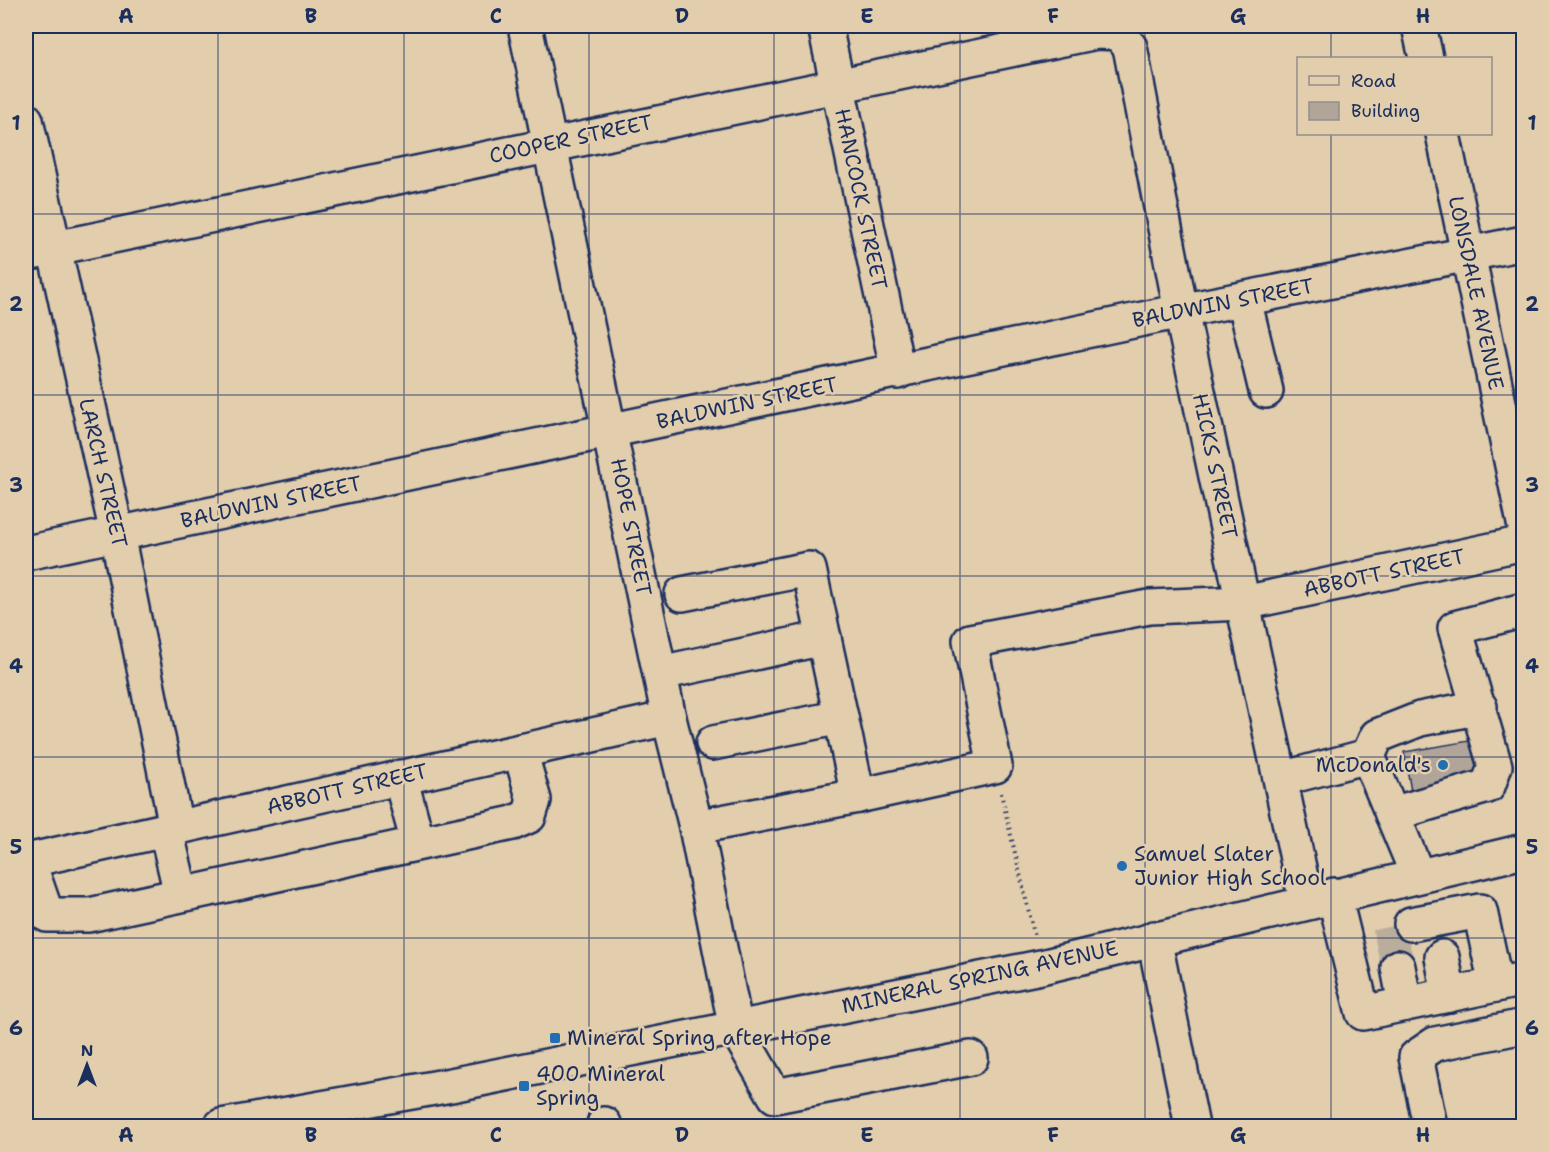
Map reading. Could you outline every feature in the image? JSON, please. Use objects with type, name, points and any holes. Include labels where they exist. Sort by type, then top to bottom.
[{"type":"street","name":"HOPE STREET","points":[[525,26],[669,718],[696,827],[736,1029],[775,1096],[971,1058]]},
{"type":"street","name":"HANCOCK STREET","points":[[825,26],[898,372]]},
{"type":"street","points":[[1419,26],[1426,57]]},
{"type":"street","name":"COOPER STREET","points":[[39,251],[550,143],[1097,32],[1118,33]]},
{"type":"street","name":"HICKS STREET","points":[[1118,33],[1130,47],[1181,311],[1281,779],[1320,898],[1363,1013],[1405,1004]]},
{"type":"street","name":"LARCH STREET","points":[[26,120],[39,251],[117,534],[181,894]]},
{"type":"street","name":"LONSDALE AVENUE","points":[[1443,135],[1524,524]]},
{"type":"street","name":"BALDWIN STREET","points":[[26,554],[1181,311],[1524,243]]},
{"type":"street","points":[[1244,299],[1266,391]]},
{"type":"street","name":"ABBOTT STREET","points":[[995,766],[970,641],[1149,607],[1244,603],[1524,543]]},
{"type":"street","points":[[682,594],[809,569],[858,796]]},
{"type":"street","points":[[1488,786],[1496,766],[1455,628],[1524,610]]},
{"type":"street","points":[[660,673],[824,638]]},
{"type":"street","points":[[1398,967],[1405,1004],[1510,982],[1480,911],[1400,925],[1411,878],[1392,814],[1368,756],[1377,736],[1420,719],[1480,707]]},
{"type":"street","points":[[1480,707],[1464,727],[1401,738],[1384,753],[1392,791],[1406,797],[1472,784],[1488,786]]},
{"type":"street","points":[[713,743],[841,717]]},
{"type":"street","name":"ABBOTT STREET","points":[[27,861],[669,718]]},
{"type":"street","points":[[27,861],[47,915],[89,915],[513,823],[530,816],[534,800],[520,751]]},
{"type":"street","points":[[1281,779],[1368,756]]},
{"type":"street","points":[[696,827],[858,796],[995,766]]},
{"type":"street","points":[[400,777],[418,843]]},
{"type":"street","points":[[1392,814],[1488,786]]},
{"type":"street","name":"MINERAL SPRING AVENUE","points":[[221,1126],[451,1085],[1041,967],[1320,898],[1524,851]]},
{"type":"street","points":[[1154,938],[1192,1126]]},
{"type":"street","points":[[1442,957],[1449,994]]},
{"type":"street","points":[[1431,1126],[1416,1057],[1435,1044],[1524,1026]]},
{"type":"path","points":[[995,766],[1041,967]]},
{"type":"building","name":"McDonald's","points":[[1475,740],[1482,778],[1411,791],[1404,752]]},
{"type":"tunnel","points":[[1389,927],[1398,967]]},
{"type":"place","name":"McDonald's","points":[[1443,765]]},
{"type":"place","name":"Samuel Slater Junior High School","points":[[1122,866]]},
{"type":"place","name":"Mineral Spring after Hope","points":[[555,1038]]},
{"type":"place","name":"400 Mineral Spring","points":[[524,1086]]}]
